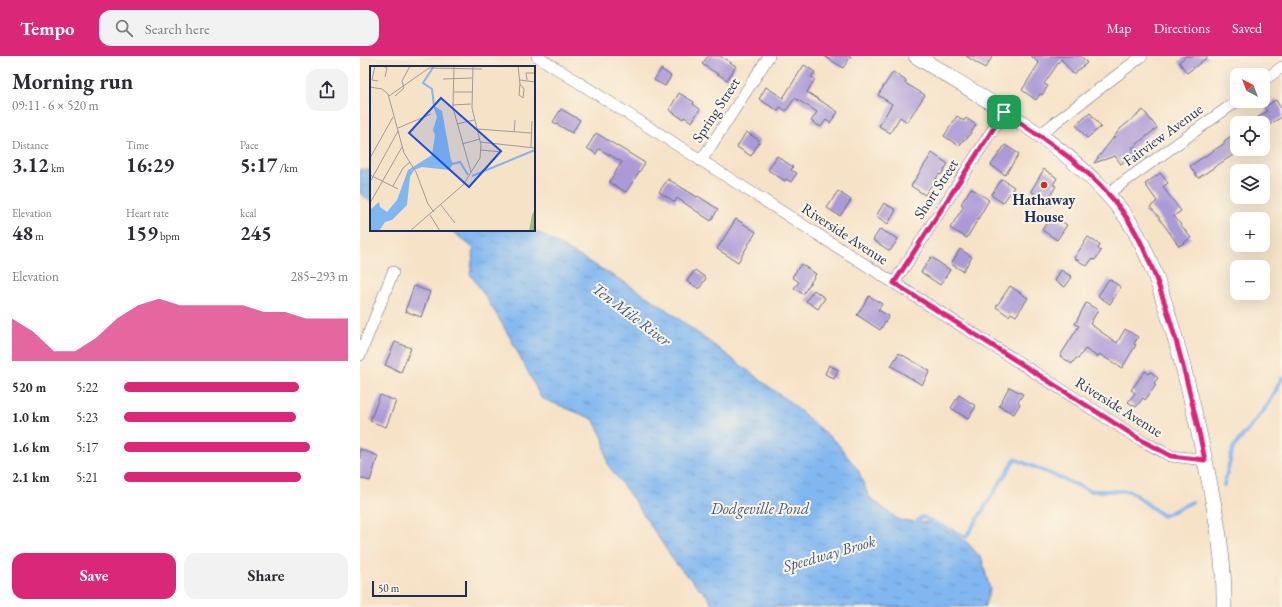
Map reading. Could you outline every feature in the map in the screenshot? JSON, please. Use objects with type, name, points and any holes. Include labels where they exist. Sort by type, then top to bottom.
[{"type":"main road","points":[[916,56],[1039,135],[1082,168],[1122,210],[1136,232],[1154,271],[1173,330],[1190,392],[1220,538],[1224,607]]},
{"type":"street","name":"Riverside Avenue","points":[[537,56],[1141,440],[1171,456],[1205,460]]},
{"type":"street","name":"Spring Street","points":[[701,160],[769,56]]},
{"type":"street","points":[[1039,135],[1142,56]]},
{"type":"street","points":[[1270,77],[1282,68]]},
{"type":"street","name":"Fairview Avenue","points":[[1107,194],[1230,106]]},
{"type":"street","name":"Short Street","points":[[894,283],[1004,112]]},
{"type":"street","points":[[360,355],[392,272]]},
{"type":"water","points":[[360,169],[370,170],[370,201],[360,193]]},
{"type":"water","name":"Dodgeville Pond","points":[[450,231],[535,231],[626,283],[663,307],[791,403],[838,444],[858,470],[869,497],[899,520],[931,523],[966,541],[982,559],[990,590],[984,607],[715,607],[707,596],[676,564],[633,499],[608,465],[603,438],[593,419],[541,398],[508,334],[470,274],[474,249],[455,233]]},
{"type":"building","points":[[708,56],[720,56],[736,66],[727,80],[702,64]]},
{"type":"building","points":[[824,56],[851,56],[843,68]]},
{"type":"building","points":[[966,56],[993,56],[985,68]]},
{"type":"building","points":[[1031,56],[1081,56],[1087,63],[1073,74],[1061,59],[1044,84],[1048,86],[1042,95],[1040,94],[1036,100],[1022,90],[1039,63]]},
{"type":"building","points":[[1186,56],[1209,56],[1187,73],[1179,62]]},
{"type":"building","points":[[804,65],[815,72],[811,77],[815,79],[807,92],[838,112],[830,123],[826,120],[821,127],[811,121],[817,112],[795,98],[786,111],[780,107],[778,111],[759,99],[766,87],[783,98]]},
{"type":"building","points":[[661,69],[671,76],[665,86],[654,80]]},
{"type":"building","points":[[893,72],[906,81],[905,83],[925,95],[907,122],[900,117],[890,133],[879,126],[892,104],[878,95]]},
{"type":"building","points":[[679,93],[694,102],[693,104],[700,109],[692,122],[684,117],[683,119],[669,110]]},
{"type":"building","points":[[1276,100],[1282,110],[1282,117],[1270,124],[1270,116],[1260,116],[1267,111],[1265,108],[1270,108],[1270,104]]},
{"type":"building","points":[[561,109],[580,120],[572,133],[553,122]]},
{"type":"building","points":[[1143,110],[1157,128],[1132,148],[1136,152],[1121,164],[1115,156],[1094,163],[1120,129]]},
{"type":"building","points":[[1090,113],[1101,127],[1087,138],[1076,125]]},
{"type":"building","points":[[957,116],[964,121],[966,118],[976,125],[966,140],[964,139],[959,146],[944,136]]},
{"type":"building","points":[[746,132],[760,141],[751,156],[737,147]]},
{"type":"building","points":[[596,133],[645,163],[626,192],[609,182],[622,162],[599,149],[596,154],[587,148]]},
{"type":"building","points":[[1230,137],[1230,156],[1231,156],[1198,178],[1190,166],[1225,143],[1224,141]]},
{"type":"building","points":[[1005,145],[1019,154],[1005,175],[991,165]]},
{"type":"building","points":[[932,153],[948,164],[941,175],[939,174],[925,195],[911,186]]},
{"type":"building","points":[[777,156],[793,167],[791,170],[797,173],[791,182],[786,179],[785,181],[768,170]]},
{"type":"building","name":"Hathaway House","points":[[1044,169],[1057,178],[1053,185],[1056,186],[1047,201],[1031,191]]},
{"type":"building","points":[[1160,173],[1168,183],[1163,187],[1181,211],[1174,216],[1191,238],[1179,246],[1159,217],[1150,207],[1157,201],[1145,184]]},
{"type":"building","points":[[668,179],[718,209],[711,221],[677,198],[675,202],[659,192]]},
{"type":"building","points":[[1002,179],[1014,187],[1003,203],[991,195]]},
{"type":"building","points":[[971,188],[989,200],[967,238],[950,228],[964,206],[961,204]]},
{"type":"building","points":[[838,191],[851,200],[840,216],[827,208]]},
{"type":"building","points":[[884,203],[896,210],[888,224],[876,216]]},
{"type":"building","points":[[1052,215],[1067,225],[1057,240],[1042,230]]},
{"type":"building","points":[[736,219],[756,232],[738,262],[717,249]]},
{"type":"building","points":[[880,229],[898,239],[890,251],[873,240]]},
{"type":"building","points":[[1088,237],[1100,245],[1098,249],[1101,251],[1095,260],[1092,259],[1087,266],[1074,258]]},
{"type":"building","points":[[960,249],[972,257],[963,271],[951,264]]},
{"type":"building","points":[[931,257],[950,270],[940,285],[921,272]]},
{"type":"building","points":[[801,264],[816,274],[803,294],[794,288],[799,282],[792,277]]},
{"type":"building","points":[[695,270],[706,278],[699,289],[687,281]]},
{"type":"building","points":[[1061,270],[1072,277],[1065,287],[1055,281]]},
{"type":"building","points":[[1109,279],[1121,287],[1110,304],[1098,296]]},
{"type":"building","points":[[414,286],[430,292],[421,317],[405,311]]},
{"type":"building","points":[[1010,286],[1028,298],[1016,316],[1011,313],[1009,316],[996,307]]},
{"type":"building","points":[[814,290],[825,298],[818,309],[806,301]]},
{"type":"building","points":[[869,296],[882,304],[878,310],[889,316],[880,330],[857,315]]},
{"type":"building","points":[[1086,303],[1098,310],[1090,324],[1117,343],[1125,329],[1138,337],[1134,344],[1136,345],[1122,368],[1099,354],[1098,357],[1085,349],[1078,359],[1076,358],[1072,364],[1060,356],[1079,326],[1075,324]]},
{"type":"building","points":[[395,342],[411,348],[401,372],[385,365]]},
{"type":"building","points":[[899,353],[930,371],[922,385],[891,366]]},
{"type":"building","points":[[829,365],[838,370],[834,379],[825,374]]},
{"type":"building","points":[[1145,371],[1149,374],[1151,372],[1158,378],[1154,383],[1156,385],[1145,400],[1143,398],[1136,407],[1128,402],[1135,393],[1131,390]]},
{"type":"building","points":[[1009,387],[1023,394],[1018,402],[1020,404],[1014,414],[999,406]]},
{"type":"building","points":[[380,395],[396,401],[386,427],[370,421]]},
{"type":"building","points":[[959,395],[976,406],[968,419],[951,408]]},
{"type":"building","points":[[360,449],[378,456],[370,481],[360,478]]},
{"type":"waterway","name":"Speedway Brook","points":[[1224,485],[1233,448],[1268,405],[1282,378]]},
{"type":"waterway","name":"Speedway Brook","points":[[914,524],[922,517],[966,537],[1015,459],[1091,491],[1130,491],[1163,516],[1192,502]]},
{"type":"place","name":"Hathaway House","points":[[1044,185]]},
{"type":"route","points":[[1004,112],[1060,150],[1082,168],[1122,210],[1136,232],[1154,271],[1173,330],[1190,392],[1205,460],[1171,456],[1141,440],[894,283],[1004,112]]},
{"type":"water label","name":"Ten Mile River","points":[[632,314]]}]
